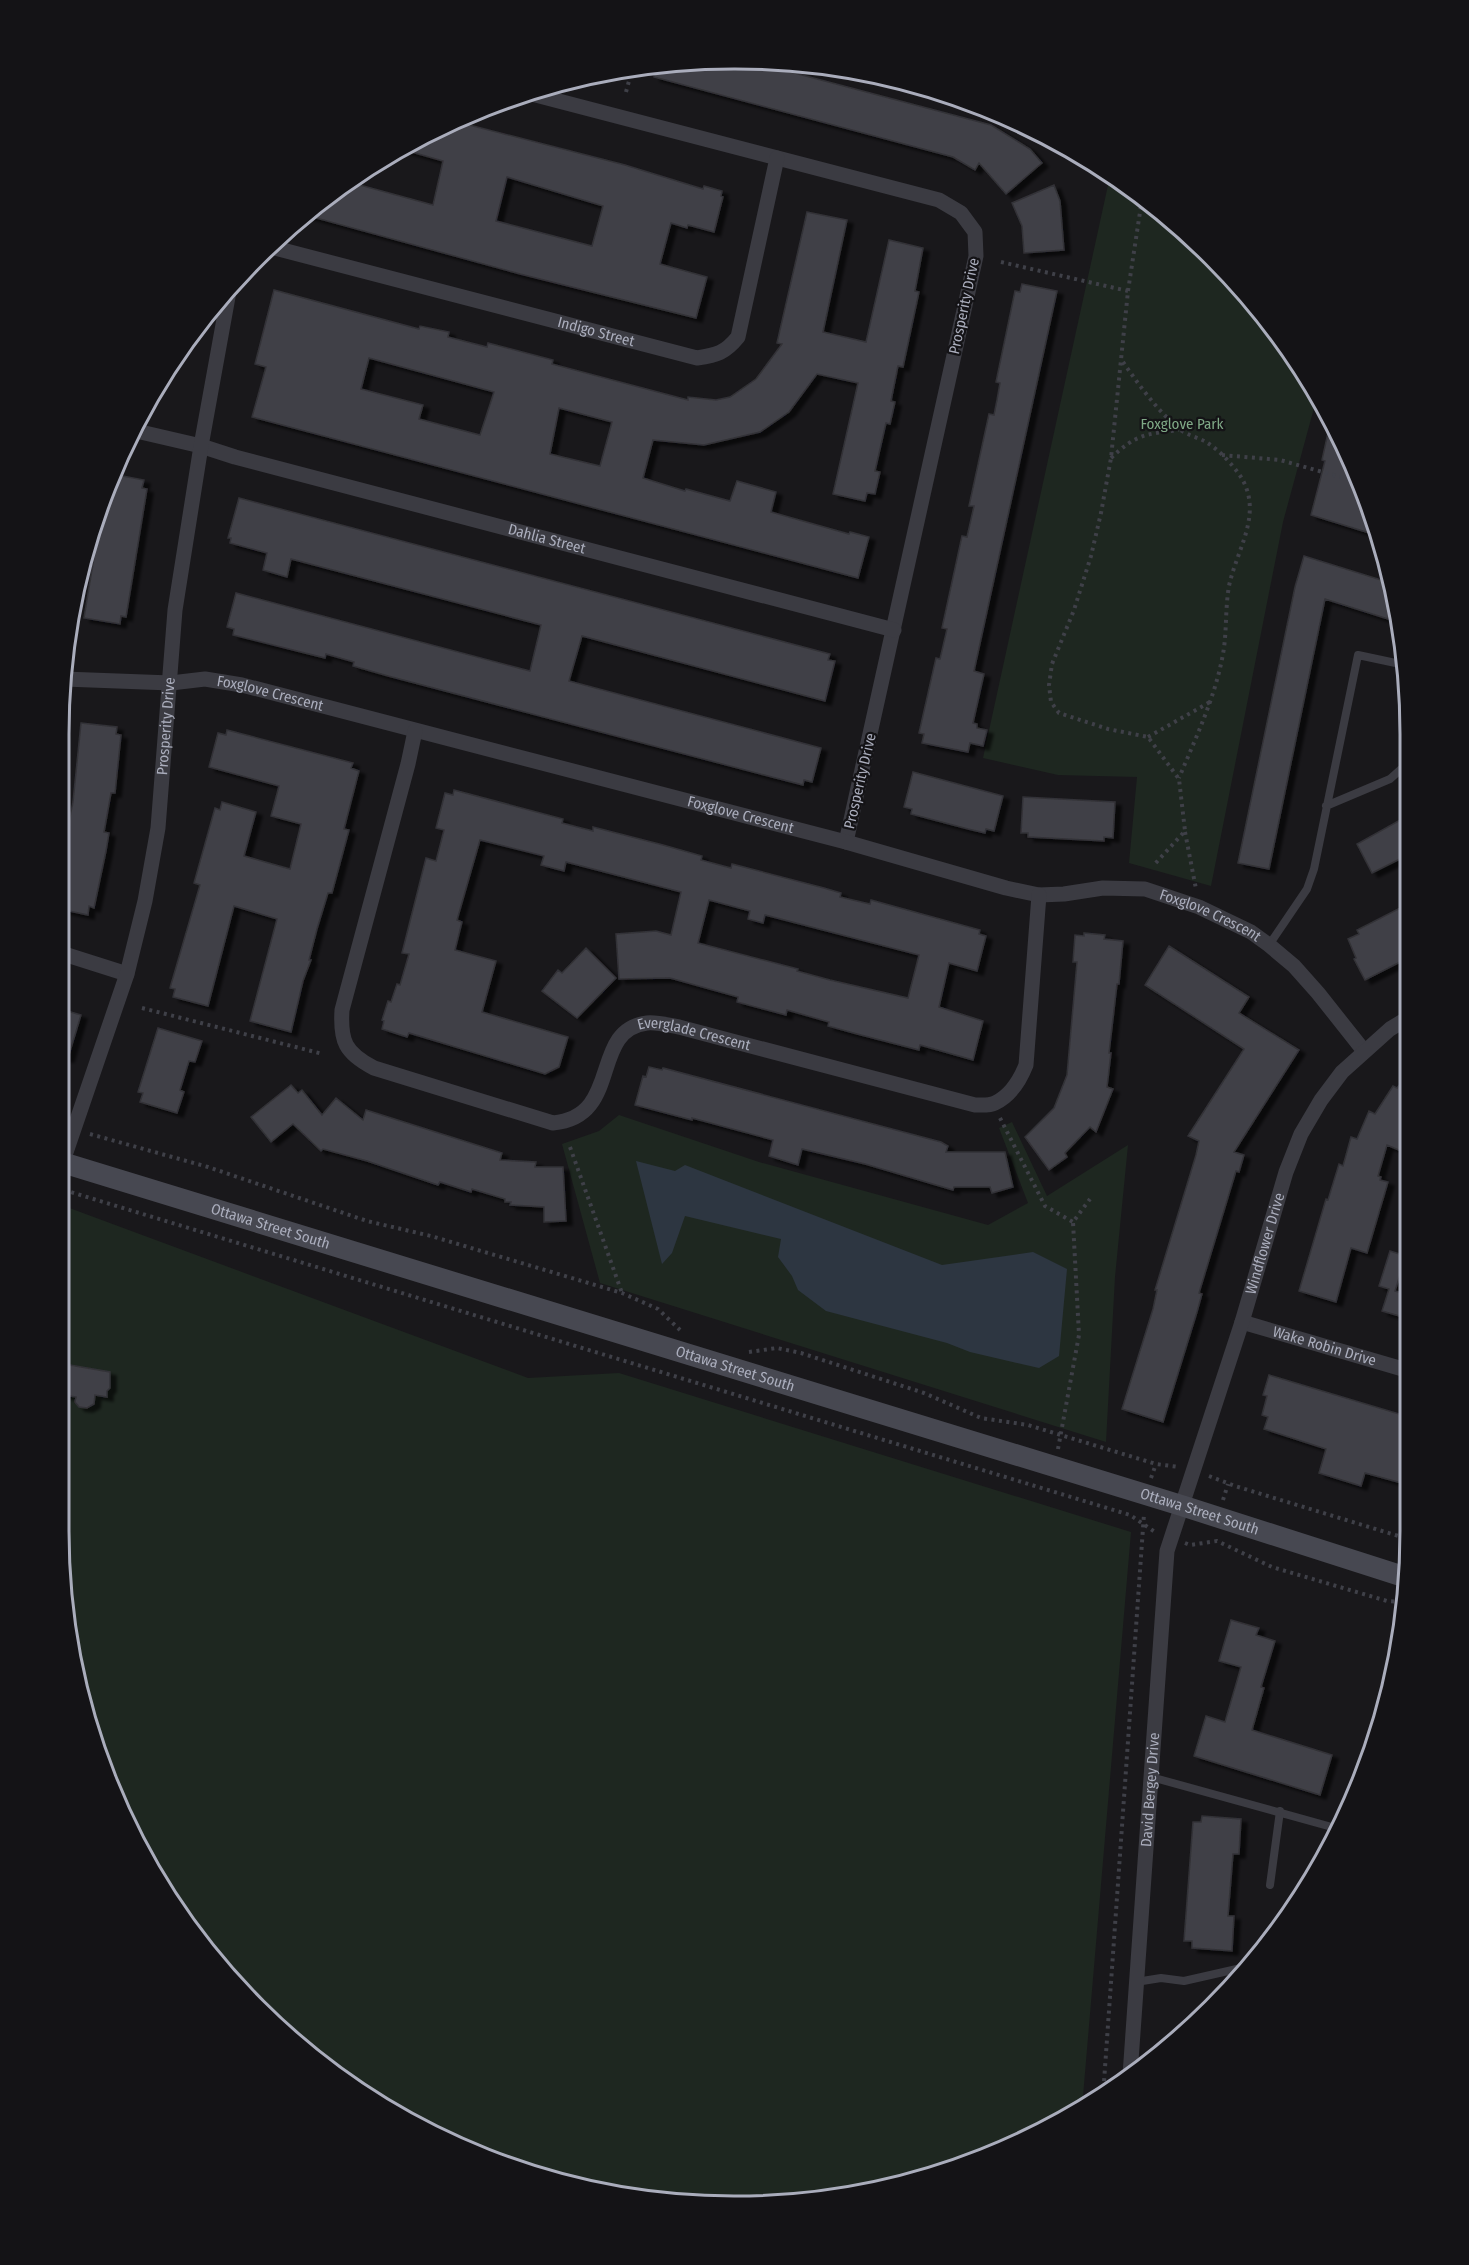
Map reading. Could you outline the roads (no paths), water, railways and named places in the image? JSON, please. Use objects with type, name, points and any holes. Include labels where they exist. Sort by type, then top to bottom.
[{"type":"main road","name":"Ottawa Street South","points":[[69,1165],[1183,1506],[1399,1575]]},
{"type":"street","name":"Prosperity Drive","points":[[544,97],[939,200],[961,213],[975,232],[975,256],[846,842]]},
{"type":"street","name":"Indigo Street","points":[[280,249],[697,358],[715,356],[729,349],[738,337],[777,158]]},
{"type":"street","name":"Prosperity Drive","points":[[69,1143],[127,974],[145,901],[158,828],[175,610],[227,305]]},
{"type":"street","name":"Dahlia Street","points":[[142,432],[894,630]]},
{"type":"street","name":"Foxglove Crescent","points":[[71,679],[171,682],[204,679],[242,685],[846,842],[1006,888],[1039,895],[1103,888],[1144,889],[1199,907],[1251,932],[1269,945],[1294,966],[1364,1051]]},
{"type":"street","name":"Everglade Crescent","points":[[415,731],[342,1010],[341,1031],[347,1049],[359,1061],[374,1068],[553,1123],[568,1122],[589,1109],[596,1098],[618,1040],[630,1030],[645,1023],[679,1027],[975,1105],[993,1104],[1016,1085],[1026,1065],[1039,895]]},
{"type":"street","points":[[69,956],[127,974]]},
{"type":"street","name":"Windflower Drive","points":[[1183,1506],[1287,1172],[1301,1134],[1342,1072],[1364,1051],[1400,1023]]},
{"type":"street","name":"Wake Robin Drive","points":[[1242,1322],[1400,1368]]},
{"type":"street","name":"David Bergey Drive","points":[[1131,2065],[1167,1551],[1183,1506]]},
{"type":"lane","points":[[1269,945],[1307,889],[1314,869],[1358,655],[1396,663]]},
{"type":"lane","points":[[1326,806],[1390,779],[1400,770]]},
{"type":"lane","points":[[1151,1777],[1330,1826]]},
{"type":"lane","points":[[1270,1886],[1280,1811]]},
{"type":"lane","points":[[1136,1982],[1161,1978],[1184,1981],[1235,1970]]},
{"type":"water","points":[[636,1161],[675,1171],[685,1165],[942,1265],[1033,1252],[1067,1269],[1059,1356],[1039,1368],[970,1352],[947,1343],[826,1311],[798,1290],[792,1276],[778,1257],[781,1239],[685,1216],[672,1253],[662,1264]]},
{"type":"park label","name":"Foxglove Park","points":[[1182,424]]}]
